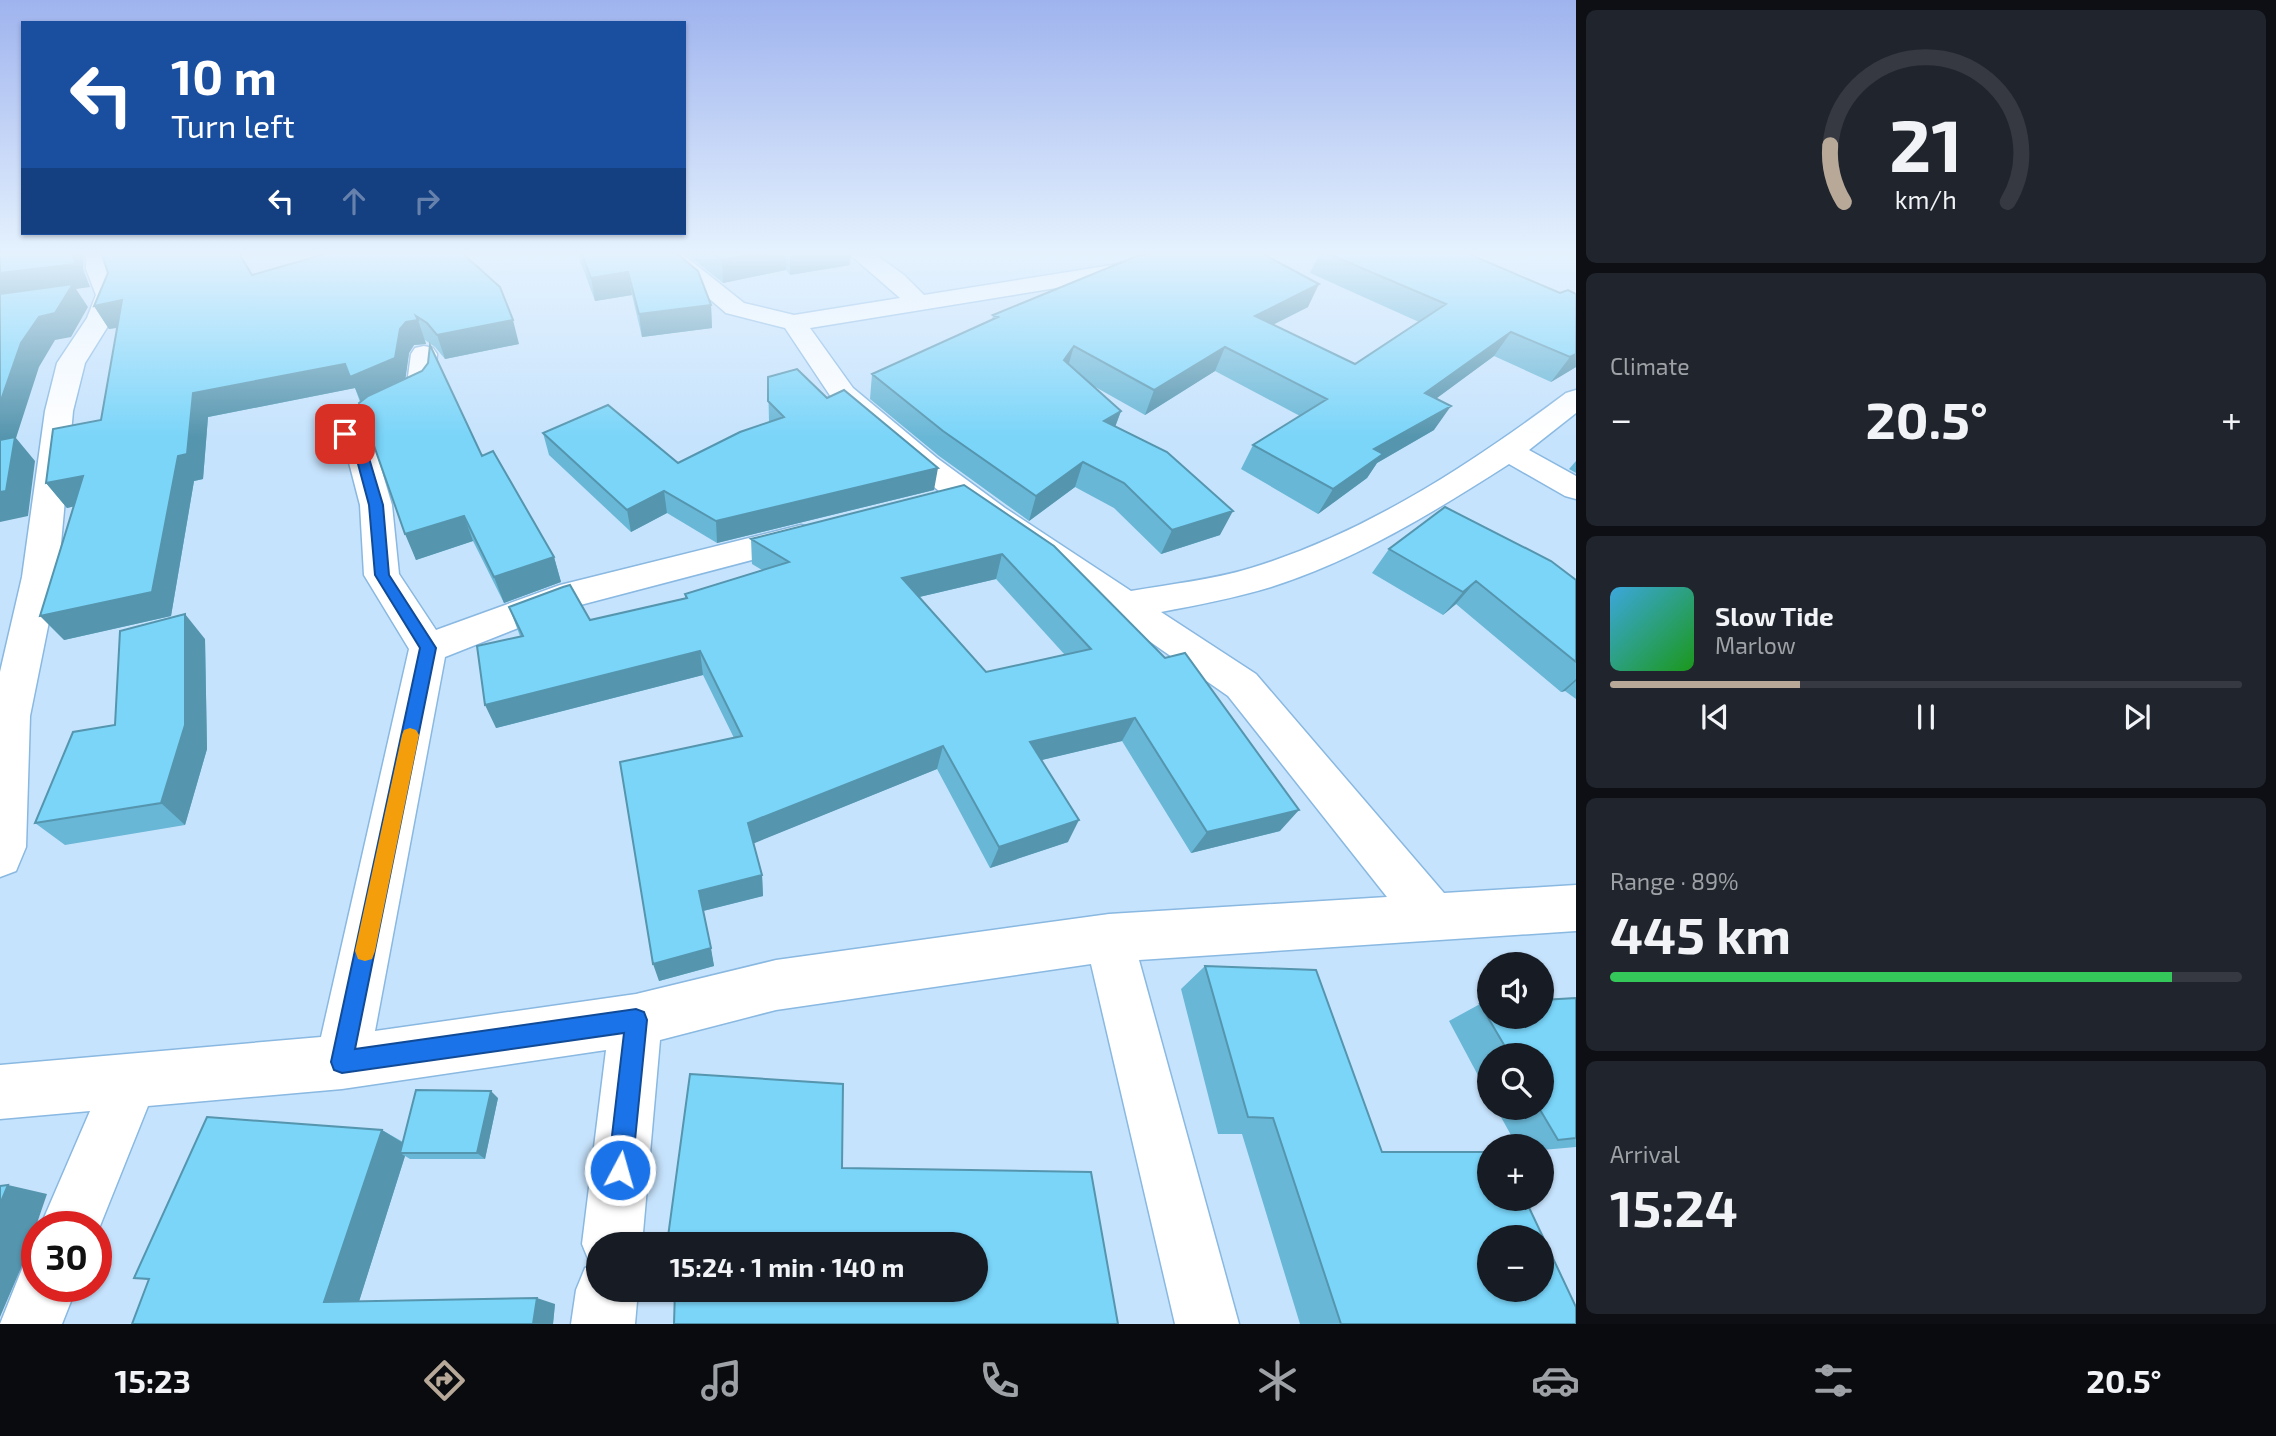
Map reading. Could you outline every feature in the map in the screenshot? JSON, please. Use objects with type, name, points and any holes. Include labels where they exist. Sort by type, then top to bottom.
[{"type":"street","points":[[0,856],[3,847],[10,716],[40,577],[60,411],[71,363],[100,318],[99,314]]},
{"type":"street","points":[[758,314],[794,323],[851,314]]},
{"type":"street","points":[[794,323],[842,394],[926,466],[1242,685],[1434,918]]},
{"type":"street","points":[[342,1062],[428,648],[382,575],[376,505],[360,448],[345,434],[348,426],[363,414],[420,387],[424,354]]},
{"type":"street","points":[[1128,605],[1259,579],[1324,555],[1456,483],[1508,451],[1576,399]]},
{"type":"street","points":[[1508,451],[1576,489]]},
{"type":"street","points":[[926,505],[966,495]]},
{"type":"street","points":[[428,648],[560,598],[833,528]]},
{"type":"street","points":[[0,1092],[342,1062],[636,1020],[776,985],[1109,938],[1576,908]]},
{"type":"street","points":[[1109,938],[1207,1324]]},
{"type":"street","points":[[613,1232],[636,1020]]},
{"type":"street","points":[[78,1211],[131,1080]]},
{"type":"street","points":[[30,1324],[39,1302]]},
{"type":"street","points":[[603,1324],[606,1302]]},
{"type":"building","points":[[0,314],[52,314],[39,317],[21,343],[0,403]]},
{"type":"building","points":[[120,314],[511,314],[513,320],[437,335],[427,323],[416,316],[418,320],[406,322],[400,329],[395,358],[350,377],[345,364],[193,393],[187,454],[178,456],[152,592],[40,616],[83,476],[46,483],[53,429],[101,420]]},
{"type":"building","points":[[1259,314],[1255,316],[1355,364],[1431,314],[1576,314],[1576,354],[1570,357],[1511,332],[1425,393],[1451,406],[1374,449],[1383,454],[1333,489],[1253,445],[1327,399],[1225,347],[1154,390],[1074,346],[1064,360],[1121,411],[1104,421],[1167,452],[1233,511],[1172,530],[1124,483],[1083,462],[1036,496],[943,431],[872,374],[998,317],[993,315]]},
{"type":"building","points":[[430,345],[482,456],[493,451],[554,557],[494,577],[464,516],[405,534],[359,403],[368,396],[422,371],[428,363]]},
{"type":"building","points":[[797,369],[827,398],[844,390],[938,468],[716,521],[664,491],[627,510],[543,433],[608,405],[678,463],[740,432],[784,417],[768,401],[768,377]]},
{"type":"building","points":[[15,437],[6,491],[0,492],[0,440]]},
{"type":"building","points":[[964,485],[1054,546],[1165,658],[1185,653],[1299,810],[1207,832],[1135,718],[1030,742],[1079,820],[999,847],[943,746],[748,823],[762,875],[699,891],[711,948],[653,964],[620,762],[742,736],[700,651],[485,705],[477,646],[523,636],[509,607],[570,585],[590,620],[687,598],[685,594],[789,562],[751,539]],"holes":[[[1002,554],[1091,649],[986,672],[902,578]]]},
{"type":"building","points":[[1445,507],[1551,561],[1576,580],[1576,662],[1476,581],[1463,592],[1389,549]]},
{"type":"building","points":[[185,614],[185,725],[161,803],[35,823],[73,732],[115,725],[120,631]]},
{"type":"building","points":[[1205,966],[1316,970],[1382,1152],[1477,1152],[1477,1211],[1531,1211],[1537,1225],[1477,1225],[1477,1302],[1554,1302],[1554,1260],[1576,1307],[1576,1324],[1341,1324],[1273,1118],[1248,1117]]},
{"type":"building","points":[[1576,998],[1576,1138],[1558,1140],[1546,1120],[1554,1120],[1554,1043],[1503,1043],[1495,1029],[1554,1029],[1554,999]]},
{"type":"building","points":[[690,1074],[843,1084],[842,1168],[1091,1172],[1118,1324],[674,1324],[675,1302],[988,1302],[988,1232],[669,1232]]},
{"type":"building","points":[[416,1090],[491,1091],[477,1153],[400,1153]]},
{"type":"building","points":[[207,1117],[382,1130],[324,1302],[537,1298],[533,1324],[132,1324],[149,1279],[134,1278]]},
{"type":"building","points":[[8,1185],[0,1204],[0,1186]]},
{"type":"slow traffic","points":[[365,951],[410,735]]},
{"type":"route","points":[[345,434],[360,448],[376,505],[382,575],[428,648],[342,1062],[636,1020],[620,1170]]}]
